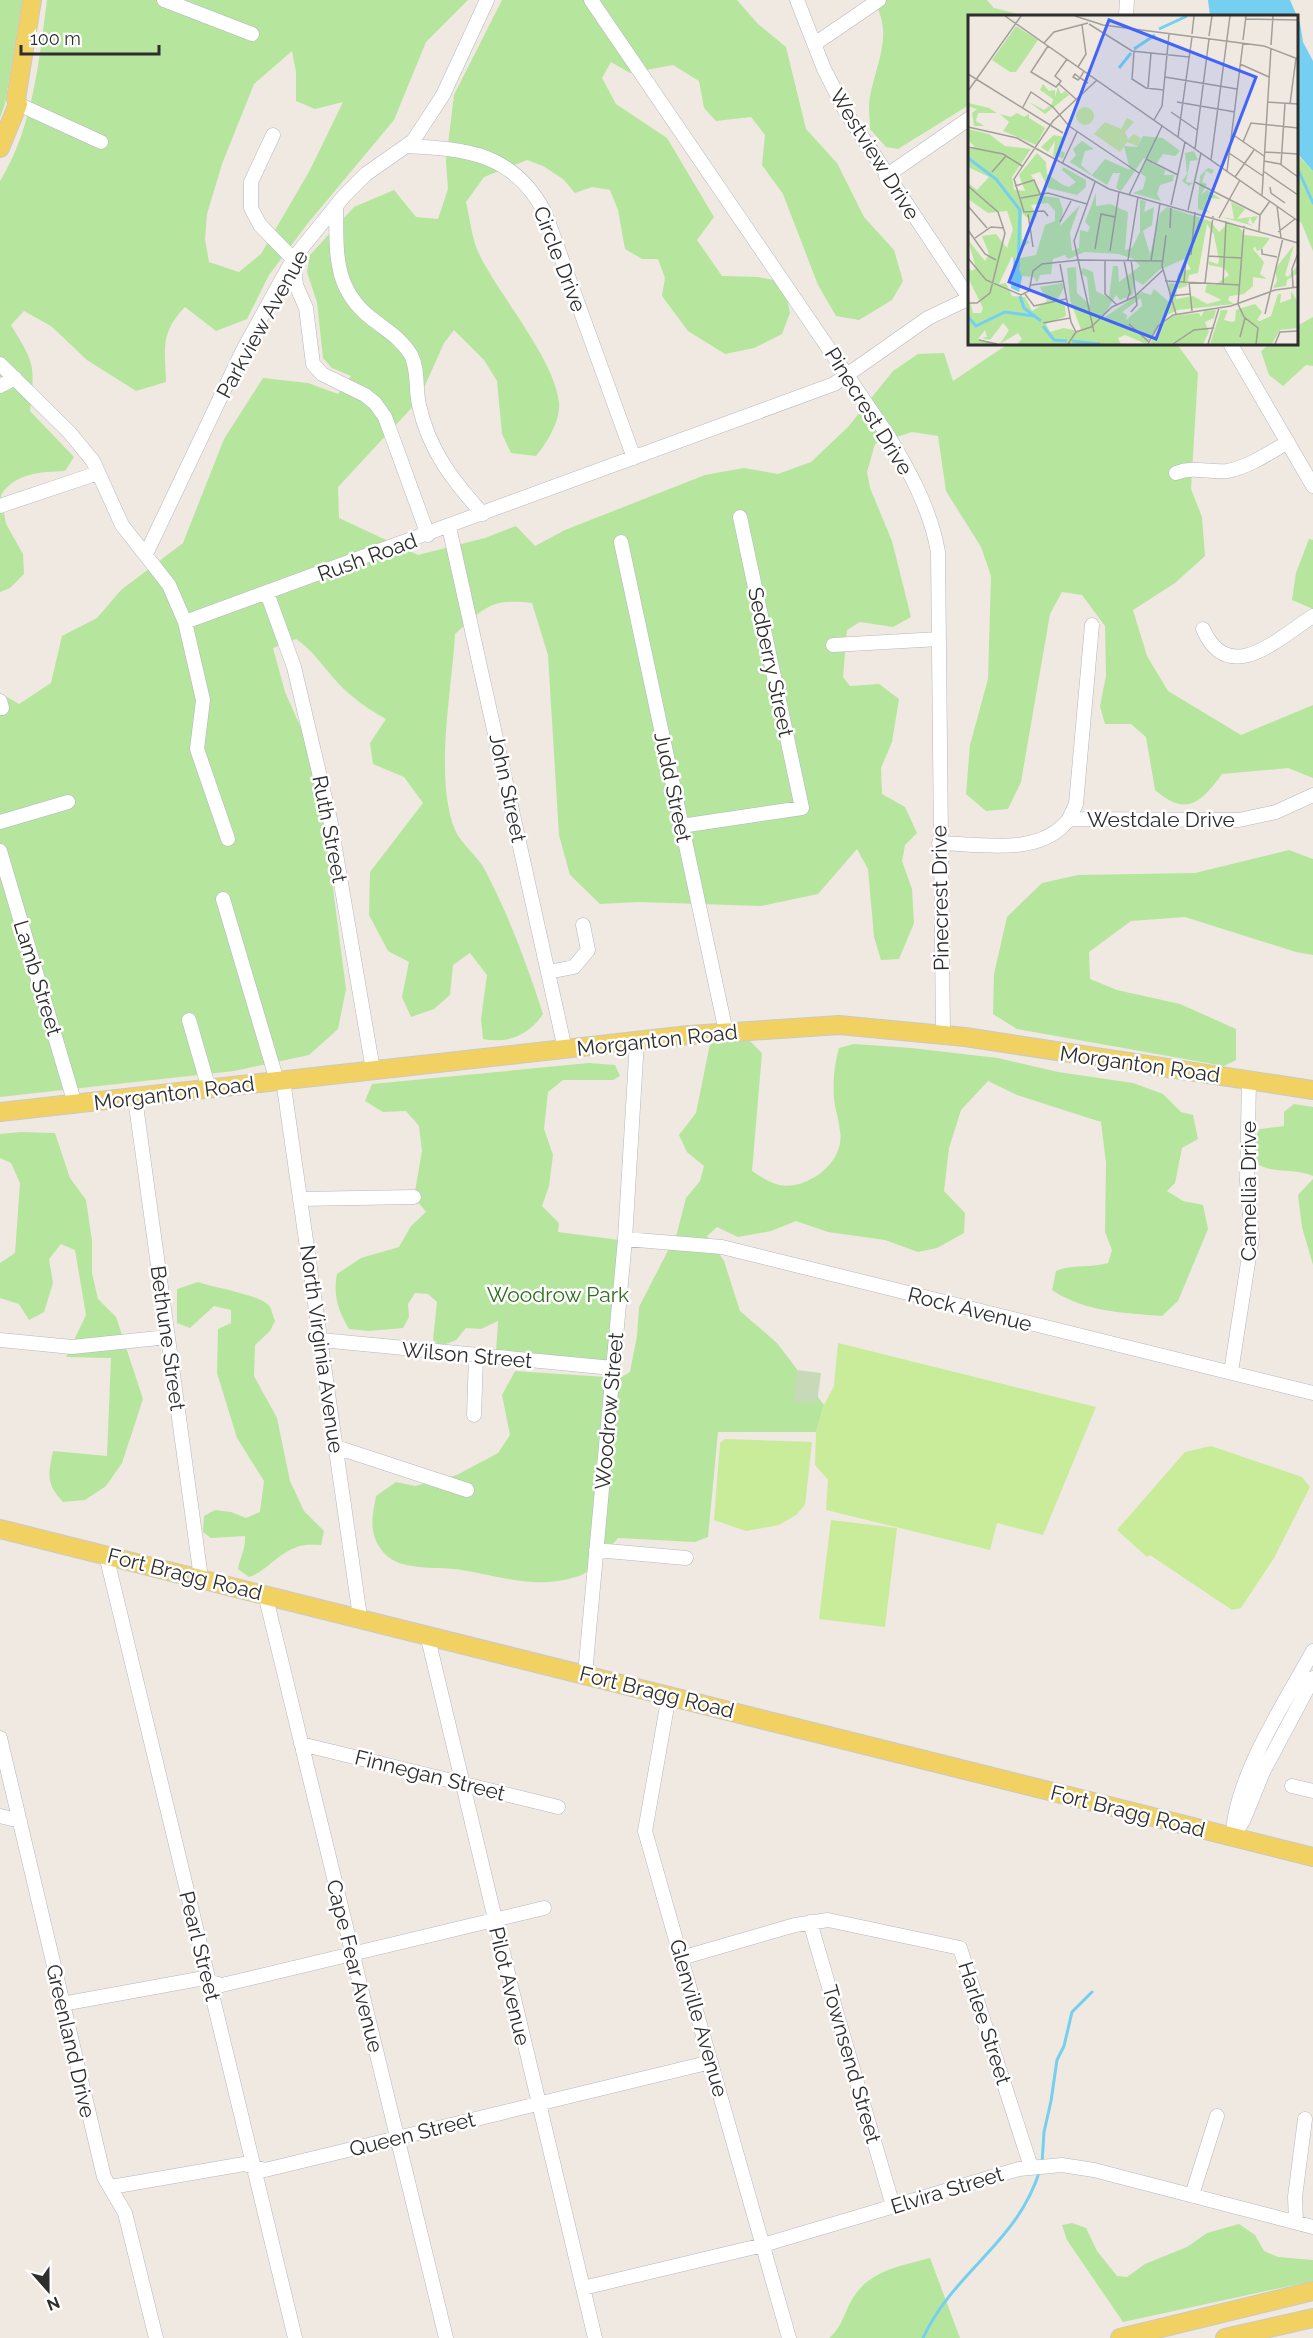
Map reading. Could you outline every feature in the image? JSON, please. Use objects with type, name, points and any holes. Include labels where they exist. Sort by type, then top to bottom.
[{"type":"main road","points":[[0,147],[18,104],[16,99],[32,0]]},
{"type":"main road","name":"Morganton Road","points":[[0,1112],[638,1041],[726,1032],[839,1025],[943,1035],[1313,1090]]},
{"type":"main road","name":"Fort Bragg Road","points":[[0,1529],[360,1617],[1313,1857]]},
{"type":"main road","points":[[1120,2338],[1313,2291]]},
{"type":"main road","points":[[1225,2338],[1313,2318]]},
{"type":"street","points":[[164,0],[252,34]]},
{"type":"street","name":"Parkview Avenue","points":[[146,554],[243,350],[293,259],[336,206],[366,174],[413,141],[443,95],[488,0]]},
{"type":"street","name":"Pinecrest Drive","points":[[591,0],[895,446],[928,516],[938,552],[939,843],[943,1035]]},
{"type":"street","name":"Westview Drive","points":[[797,0],[832,86],[886,176],[968,297]]},
{"type":"street","points":[[816,43],[879,0]]},
{"type":"street","points":[[1126,15],[1127,0]]},
{"type":"street","points":[[18,104],[101,142]]},
{"type":"street","points":[[886,176],[968,119]]},
{"type":"street","points":[[273,135],[251,182],[251,208],[260,225],[293,259],[296,285],[306,308],[313,364],[322,374],[352,387],[375,403],[388,426],[428,535]]},
{"type":"street","name":"Circle Drive","points":[[406,146],[445,148],[482,155],[504,166],[532,191],[545,213],[634,458]]},
{"type":"street","points":[[336,206],[336,242],[342,284],[355,305],[393,333],[406,347],[414,364],[418,401],[430,443],[445,471],[483,514]]},
{"type":"street","name":"Rush Road","points":[[185,622],[428,535],[834,384],[928,318],[968,298]]},
{"type":"street","points":[[1232,345],[1313,486]]},
{"type":"street","points":[[0,364],[69,432],[93,461],[122,525],[168,585],[185,622],[203,700],[197,749],[228,839]]},
{"type":"street","points":[[0,386],[15,378]]},
{"type":"street","points":[[1176,473],[1192,468],[1224,471],[1237,469],[1288,442]]},
{"type":"street","points":[[0,506],[98,473]]},
{"type":"street","name":"Sedberry Street","points":[[681,826],[802,808],[740,517]]},
{"type":"street","name":"John Street","points":[[449,527],[565,1049]]},
{"type":"street","name":"Judd Street","points":[[621,542],[726,1032]]},
{"type":"street","name":"Ruth Street","points":[[267,593],[294,667],[330,819],[373,1070]]},
{"type":"street","points":[[1203,629],[1218,649],[1228,656],[1241,658],[1253,655],[1313,616]]},
{"type":"street","points":[[1069,819],[1077,804],[1092,625]]},
{"type":"street","points":[[833,645],[939,639]]},
{"type":"street","name":"Westdale Drive","points":[[939,843],[1022,845],[1051,836],[1069,819],[1239,820],[1276,812],[1313,795]]},
{"type":"street","points":[[0,822],[68,802]]},
{"type":"street","name":"Lamb Street","points":[[0,851],[75,1104]]},
{"type":"street","name":"North Virginia Avenue","points":[[223,899],[280,1081],[300,1199],[360,1617]]},
{"type":"street","points":[[548,972],[578,964],[588,951],[583,925]]},
{"type":"street","points":[[189,1020],[209,1089]]},
{"type":"street","name":"Woodrow Street","points":[[585,1674],[625,1239],[638,1041]]},
{"type":"street","name":"Camellia Drive","points":[[1231,1372],[1252,1237],[1247,1181],[1249,1080]]},
{"type":"street","name":"Bethune Street","points":[[135,1098],[201,1578]]},
{"type":"street","points":[[300,1199],[414,1197]]},
{"type":"street","name":"Rock Avenue","points":[[625,1239],[722,1247],[1313,1393]]},
{"type":"street","points":[[0,1340],[46,1346],[80,1347],[168,1337]]},
{"type":"street","name":"Wilson Street","points":[[321,1340],[613,1368]]},
{"type":"street","points":[[474,1415],[476,1356]]},
{"type":"street","points":[[336,1447],[467,1490]]},
{"type":"street","points":[[596,1550],[686,1558]]},
{"type":"street","name":"Pearl Street","points":[[106,1555],[295,2338]]},
{"type":"street","name":"Cape Fear Avenue","points":[[265,1594],[446,2338]]},
{"type":"street","name":"Pilot Avenue","points":[[427,1634],[595,2338]]},
{"type":"street","points":[[1233,1837],[1233,1817],[1241,1789],[1313,1651]]},
{"type":"street","points":[[1233,1837],[1244,1819],[1263,1772],[1313,1678]]},
{"type":"street","name":"Glenville Avenue","points":[[669,1695],[645,1831],[789,2338]]},
{"type":"street","name":"Greenland Drive","points":[[0,1738],[104,2177],[129,2225],[156,2338]]},
{"type":"street","name":"Finnegan Street","points":[[301,1744],[558,1807]]},
{"type":"street","points":[[1292,1786],[1313,1791]]},
{"type":"street","points":[[0,1816],[20,1821]]},
{"type":"street","points":[[62,2004],[199,1979],[222,1985],[543,1908]]},
{"type":"street","name":"Harlee Street","points":[[681,1958],[810,1922],[841,1920],[960,1948],[1031,2166]]},
{"type":"street","name":"Townsend Street","points":[[810,1922],[893,2206]]},
{"type":"street","name":"Queen Street","points":[[111,2187],[244,2164],[265,2170],[711,2062]]},
{"type":"street","points":[[1192,2195],[1217,2116]]},
{"type":"street","points":[[1296,2222],[1295,2197],[1305,2119]]},
{"type":"street","name":"Elvira Street","points":[[583,2288],[763,2245],[1031,2166],[1062,2165],[1094,2170],[1313,2227]]},
{"type":"green space","points":[[0,0],[22,0],[5,104],[0,118]]},
{"type":"green space","points":[[47,0],[468,0],[426,42],[394,120],[308,223],[269,275],[247,319],[216,331],[185,307],[177,316],[171,325],[166,342],[166,382],[136,391],[87,360],[51,326],[24,311],[11,325],[29,357],[33,374],[30,411],[74,457],[65,471],[37,473],[21,478],[13,482],[1,495],[6,524],[23,554],[24,574],[10,588],[0,592],[0,181],[20,139],[33,94]],"holes":[[[292,51],[296,72],[296,101],[315,109],[343,102],[310,170],[261,254],[239,272],[209,262],[205,239],[207,214],[222,164],[254,84]]]},
{"type":"green space","points":[[502,0],[737,0],[758,24],[786,47],[806,129],[837,163],[864,217],[894,250],[903,281],[892,300],[859,320],[836,316],[818,285],[783,194],[762,165],[765,135],[751,117],[716,121],[704,108],[699,81],[673,65],[630,73],[611,62],[602,78],[616,104],[667,138],[714,217],[697,240],[722,276],[758,277],[784,282],[790,313],[782,334],[754,348],[725,354],[688,331],[662,296],[665,278],[658,259],[642,259],[625,249],[618,210],[610,190],[592,187],[575,193],[563,179],[543,166],[527,160],[484,177],[466,202],[475,244],[489,272],[537,347],[547,367],[559,402],[556,424],[536,456],[511,453],[502,434],[497,381],[484,360],[454,330],[444,343],[418,401],[338,487],[339,518],[418,555],[485,538],[516,526],[535,546],[565,530],[705,475],[744,468],[778,474],[811,462],[848,427],[893,371],[918,354],[944,353],[953,381],[1007,345],[1178,345],[1198,373],[1191,489],[1202,517],[1205,556],[1175,583],[1133,610],[1147,656],[1168,691],[1241,735],[1313,705],[1313,778],[1288,768],[1222,774],[1200,799],[1184,804],[1176,803],[1155,790],[1146,737],[1131,724],[1105,724],[1100,706],[1106,676],[1105,626],[1082,595],[1062,592],[1050,614],[1021,782],[1008,809],[986,811],[966,794],[970,745],[988,679],[991,576],[981,547],[946,491],[938,436],[912,432],[875,444],[867,472],[870,488],[892,541],[911,617],[893,627],[860,622],[847,630],[843,677],[850,686],[879,684],[899,699],[892,742],[881,768],[882,794],[905,807],[917,833],[905,845],[902,861],[912,889],[914,923],[899,959],[881,960],[874,937],[868,869],[857,849],[818,894],[761,906],[638,902],[600,904],[570,875],[559,835],[548,655],[532,603],[507,602],[481,611],[455,634],[446,734],[446,785],[455,830],[478,859],[494,887],[531,977],[543,1014],[531,1027],[509,1039],[483,1039],[481,1019],[487,975],[470,953],[453,965],[450,995],[434,1009],[411,1017],[402,997],[409,962],[388,951],[369,915],[370,872],[423,803],[404,777],[373,764],[370,743],[386,719],[349,694],[313,654],[296,639],[273,648],[285,692],[317,764],[346,989],[338,1029],[309,1055],[234,1071],[0,1097],[0,693],[19,704],[51,683],[62,636],[97,618],[121,590],[183,543],[224,439],[263,378],[308,383],[338,394],[351,376],[332,368],[323,358],[317,302],[307,272],[310,255],[354,207],[394,190],[416,217],[438,219],[448,189],[446,161],[454,95]]},
{"type":"green space","points":[[873,0],[987,0],[994,8],[1022,15],[968,15],[968,106],[898,149],[886,147],[870,129],[870,96],[880,59],[883,36],[879,12]]},
{"type":"green space","points":[[1298,155],[1313,171],[1313,251],[1301,222],[1298,222]]},
{"type":"green space","points":[[1313,317],[1313,366],[1306,365],[1283,386],[1269,375],[1261,351],[1269,345],[1298,345],[1298,325]]},
{"type":"green space","points":[[1309,539],[1313,540],[1313,609],[1292,600],[1296,573]]},
{"type":"green space","points":[[1289,850],[1313,859],[1313,955],[1296,952],[1185,917],[1131,921],[1089,952],[1090,979],[1117,990],[1180,1004],[1236,1029],[1236,1060],[1224,1066],[1017,1029],[993,1014],[994,974],[1007,917],[1042,883],[1078,875],[1195,873]]},
{"type":"green space","points":[[747,1038],[762,1053],[752,1171],[772,1183],[785,1186],[799,1184],[821,1173],[836,1154],[841,1139],[834,1099],[835,1067],[839,1048],[854,1044],[998,1058],[1058,1072],[1133,1083],[1163,1094],[1181,1112],[1193,1115],[1198,1139],[1182,1148],[1175,1183],[1167,1191],[1183,1201],[1203,1205],[1208,1229],[1178,1301],[1162,1316],[1133,1314],[1091,1307],[1052,1290],[1056,1271],[1108,1263],[1112,1250],[1105,1232],[1106,1163],[1101,1122],[1017,1095],[988,1081],[961,1110],[949,1148],[944,1191],[965,1213],[964,1233],[937,1248],[918,1252],[885,1240],[828,1232],[796,1221],[771,1231],[738,1237],[717,1227],[707,1236],[724,1261],[740,1311],[777,1343],[824,1405],[816,1432],[718,1432],[708,1537],[695,1542],[618,1538],[584,1574],[548,1582],[520,1581],[462,1570],[420,1567],[399,1563],[390,1558],[378,1545],[373,1532],[376,1496],[396,1482],[415,1486],[457,1475],[498,1453],[510,1435],[502,1395],[515,1371],[620,1378],[630,1372],[637,1336],[639,1307],[677,1233],[686,1198],[700,1181],[704,1166],[687,1152],[679,1135],[696,1113],[710,1044]]},
{"type":"green space","name":"Woodrow Park","points":[[589,1063],[615,1065],[620,1076],[613,1080],[563,1080],[548,1092],[544,1129],[553,1155],[549,1186],[542,1206],[559,1223],[558,1232],[619,1240],[609,1364],[496,1352],[498,1321],[481,1329],[466,1328],[456,1340],[441,1346],[433,1340],[437,1302],[428,1294],[415,1293],[408,1304],[409,1317],[403,1328],[368,1331],[349,1329],[337,1303],[337,1274],[361,1258],[399,1247],[411,1226],[426,1212],[414,1197],[422,1151],[419,1126],[406,1111],[383,1112],[365,1101],[372,1084]]},
{"type":"green space","points":[[1294,1104],[1313,1107],[1313,1176],[1306,1173],[1275,1170],[1254,1162],[1256,1136],[1260,1129],[1284,1126],[1284,1112]]},
{"type":"green space","points":[[55,1133],[70,1178],[86,1200],[92,1241],[92,1273],[98,1299],[116,1317],[143,1399],[122,1463],[106,1486],[85,1500],[63,1502],[57,1496],[49,1473],[51,1459],[53,1451],[107,1456],[111,1358],[66,1357],[86,1315],[75,1250],[61,1244],[49,1259],[53,1283],[44,1312],[29,1320],[19,1304],[0,1298],[0,1263],[15,1253],[20,1183],[11,1163],[0,1158],[0,1134]]},
{"type":"green space","points":[[1313,1179],[1313,1265],[1302,1227],[1298,1195]]},
{"type":"green space","points":[[198,1282],[248,1295],[270,1307],[275,1321],[270,1331],[255,1345],[254,1376],[277,1418],[290,1481],[304,1511],[324,1531],[321,1545],[303,1545],[290,1550],[249,1577],[238,1569],[245,1545],[245,1536],[211,1538],[203,1532],[204,1516],[215,1510],[231,1512],[246,1518],[260,1512],[264,1481],[237,1438],[217,1373],[218,1329],[231,1323],[231,1310],[214,1306],[190,1328],[177,1323],[177,1289]]},
{"type":"green space","points":[[838,1343],[1096,1407],[1043,1535],[997,1523],[990,1550],[826,1510],[828,1480],[815,1465],[816,1432],[824,1405],[834,1386]]},
{"type":"green space","points":[[797,1370],[821,1373],[817,1403],[793,1401]]},
{"type":"green space","points":[[725,1439],[812,1442],[805,1505],[796,1515],[779,1525],[746,1531],[714,1520],[720,1443]]},
{"type":"green space","points":[[1211,1446],[1302,1477],[1310,1487],[1274,1558],[1241,1608],[1232,1610],[1150,1555],[1147,1557],[1117,1530],[1185,1452]]},
{"type":"green space","points":[[831,1520],[897,1528],[885,1627],[819,1619]]},
{"type":"green space","points":[[1072,2223],[1086,2228],[1097,2251],[1117,2276],[1127,2277],[1145,2264],[1187,2247],[1207,2233],[1239,2224],[1255,2235],[1264,2251],[1278,2257],[1313,2260],[1313,2281],[1123,2322],[1067,2240],[1062,2225]]},
{"type":"green space","points":[[930,2258],[960,2338],[829,2338],[840,2325],[853,2298],[868,2281],[887,2270]]},
{"type":"water","points":[[1208,0],[1290,0],[1297,15],[1210,15]]},
{"type":"water","points":[[1298,18],[1303,42],[1313,61],[1313,171],[1298,154]]},
{"type":"waterway","points":[[1298,169],[1313,203]]},
{"type":"waterway","points":[[1042,2164],[1044,2132],[1057,2060],[1064,2046],[1072,2012],[1092,1992]]},
{"type":"waterway","points":[[923,2338],[951,2294],[1016,2218],[1030,2196],[1040,2170]]}]
